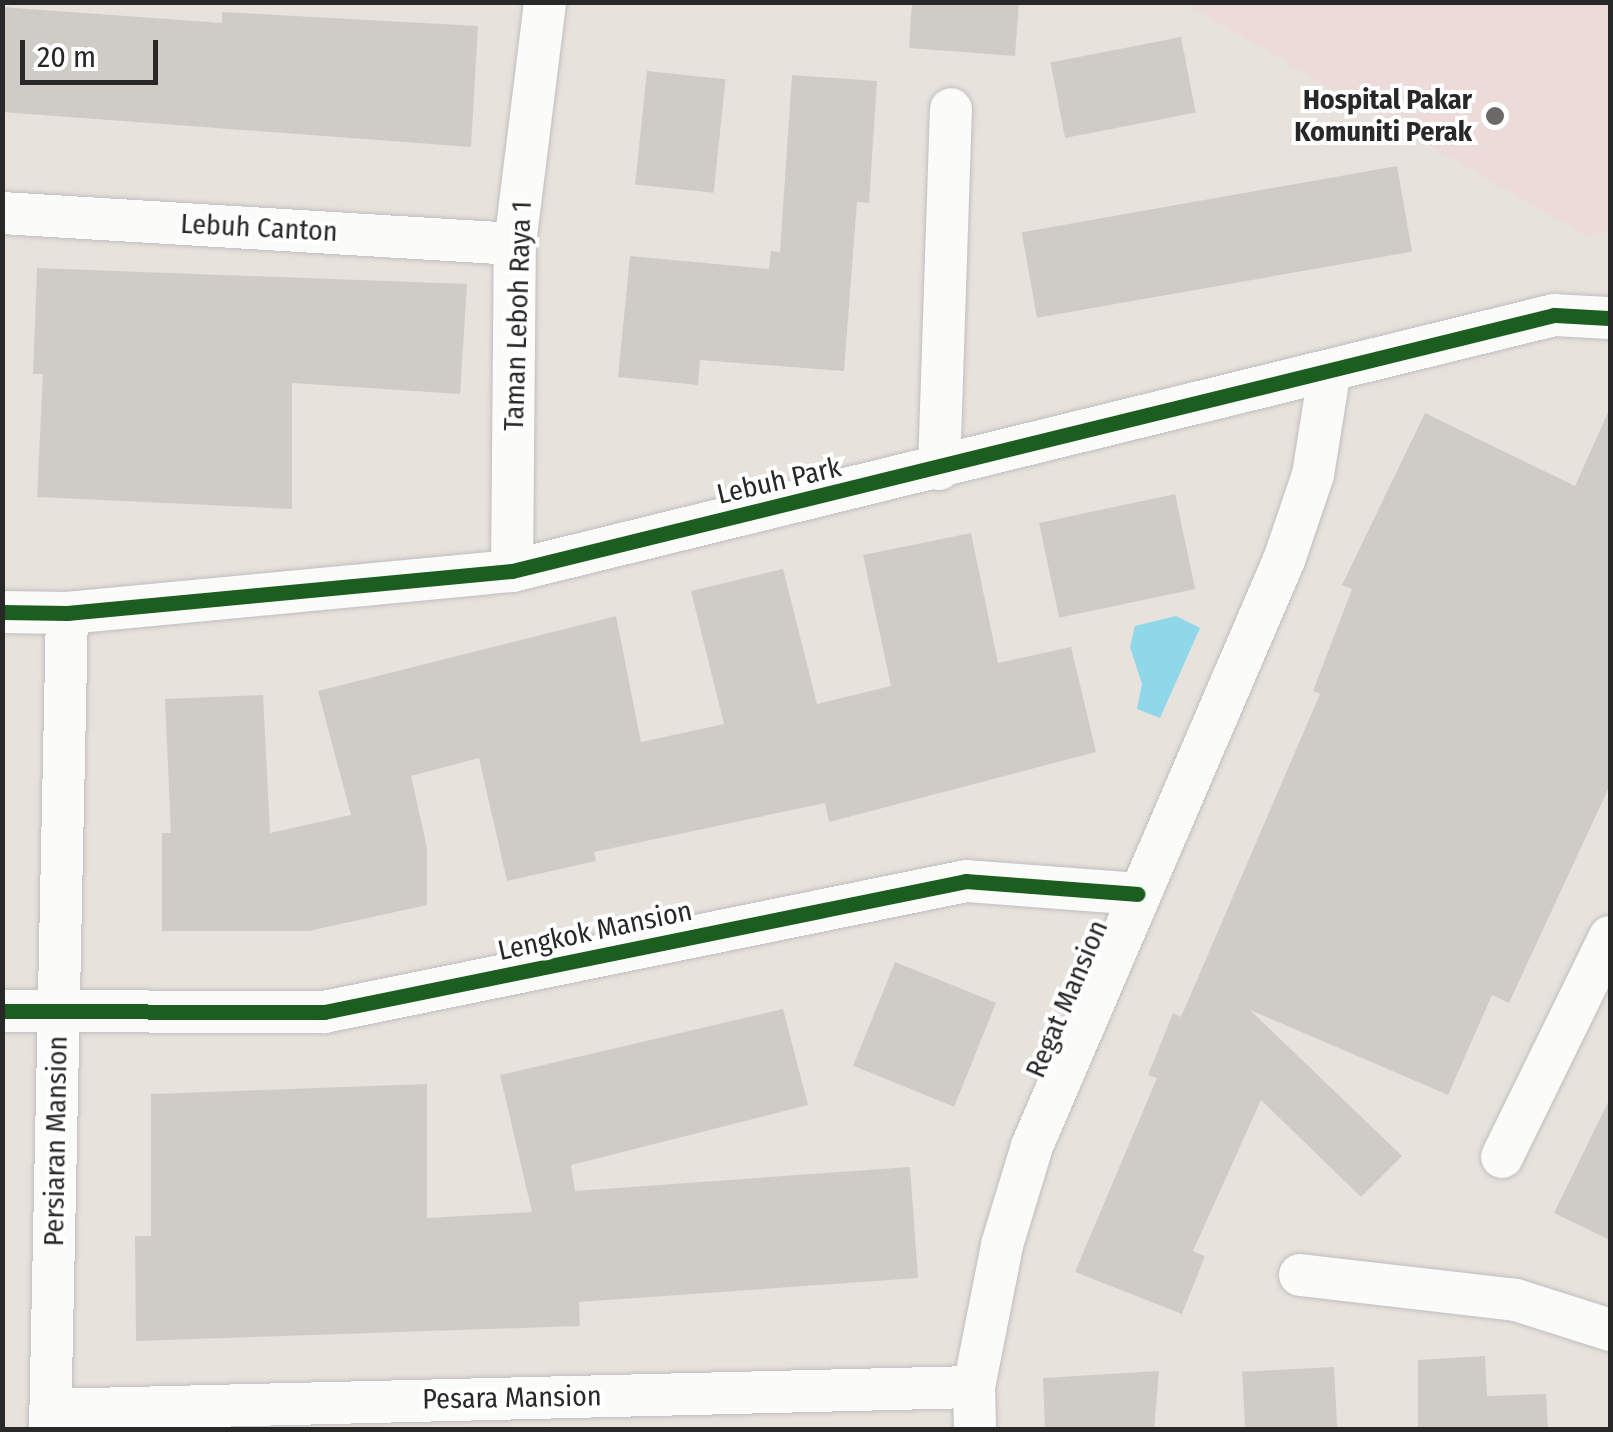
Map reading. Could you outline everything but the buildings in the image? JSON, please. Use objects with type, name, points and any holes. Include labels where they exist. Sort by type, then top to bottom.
[{"type":"street","name":"Taman Leboh Raya 1","points":[[512,571],[515,244],[545,2]]},
{"type":"street","points":[[939,468],[951,110]]},
{"type":"street","name":"Lebuh Canton","points":[[2,213],[515,244]]},
{"type":"street","name":"Lebuh Park","points":[[2,612],[66,613],[512,571],[1328,375],[1554,316],[1610,318]]},
{"type":"street","name":"Regat Mansion","points":[[975,1430],[974,1387],[1032,1146],[1284,560],[1312,475],[1328,375]]},
{"type":"street","name":"Persiaran Mansion","points":[[50,1420],[66,613]]},
{"type":"street","name":"Lengkok Mansion","points":[[2,1011],[324,1012],[966,881],[1138,894]]},
{"type":"street","points":[[1502,1157],[1610,937]]},
{"type":"street","points":[[1300,1276],[1516,1300],[1610,1330]]},
{"type":"street","name":"Pesara Mansion","points":[[50,1420],[441,1415],[974,1387]]},
{"type":"shaded area","name":"Hospital Pakar Komuniti Perak","points":[[1184,3],[1610,3],[1610,230],[1586,236]]},
{"type":"water","points":[[1176,616],[1200,628],[1160,718],[1137,709],[1142,684],[1130,647],[1135,626]]},
{"type":"cycle path","points":[[2,612],[67,613],[512,571],[1554,315],[1610,318]]},
{"type":"cycle path","points":[[2,1011],[324,1012],[966,881],[1138,894]]},
{"type":"place","name":"Hospital Pakar Komuniti Perak","points":[[1495,116]]}]
